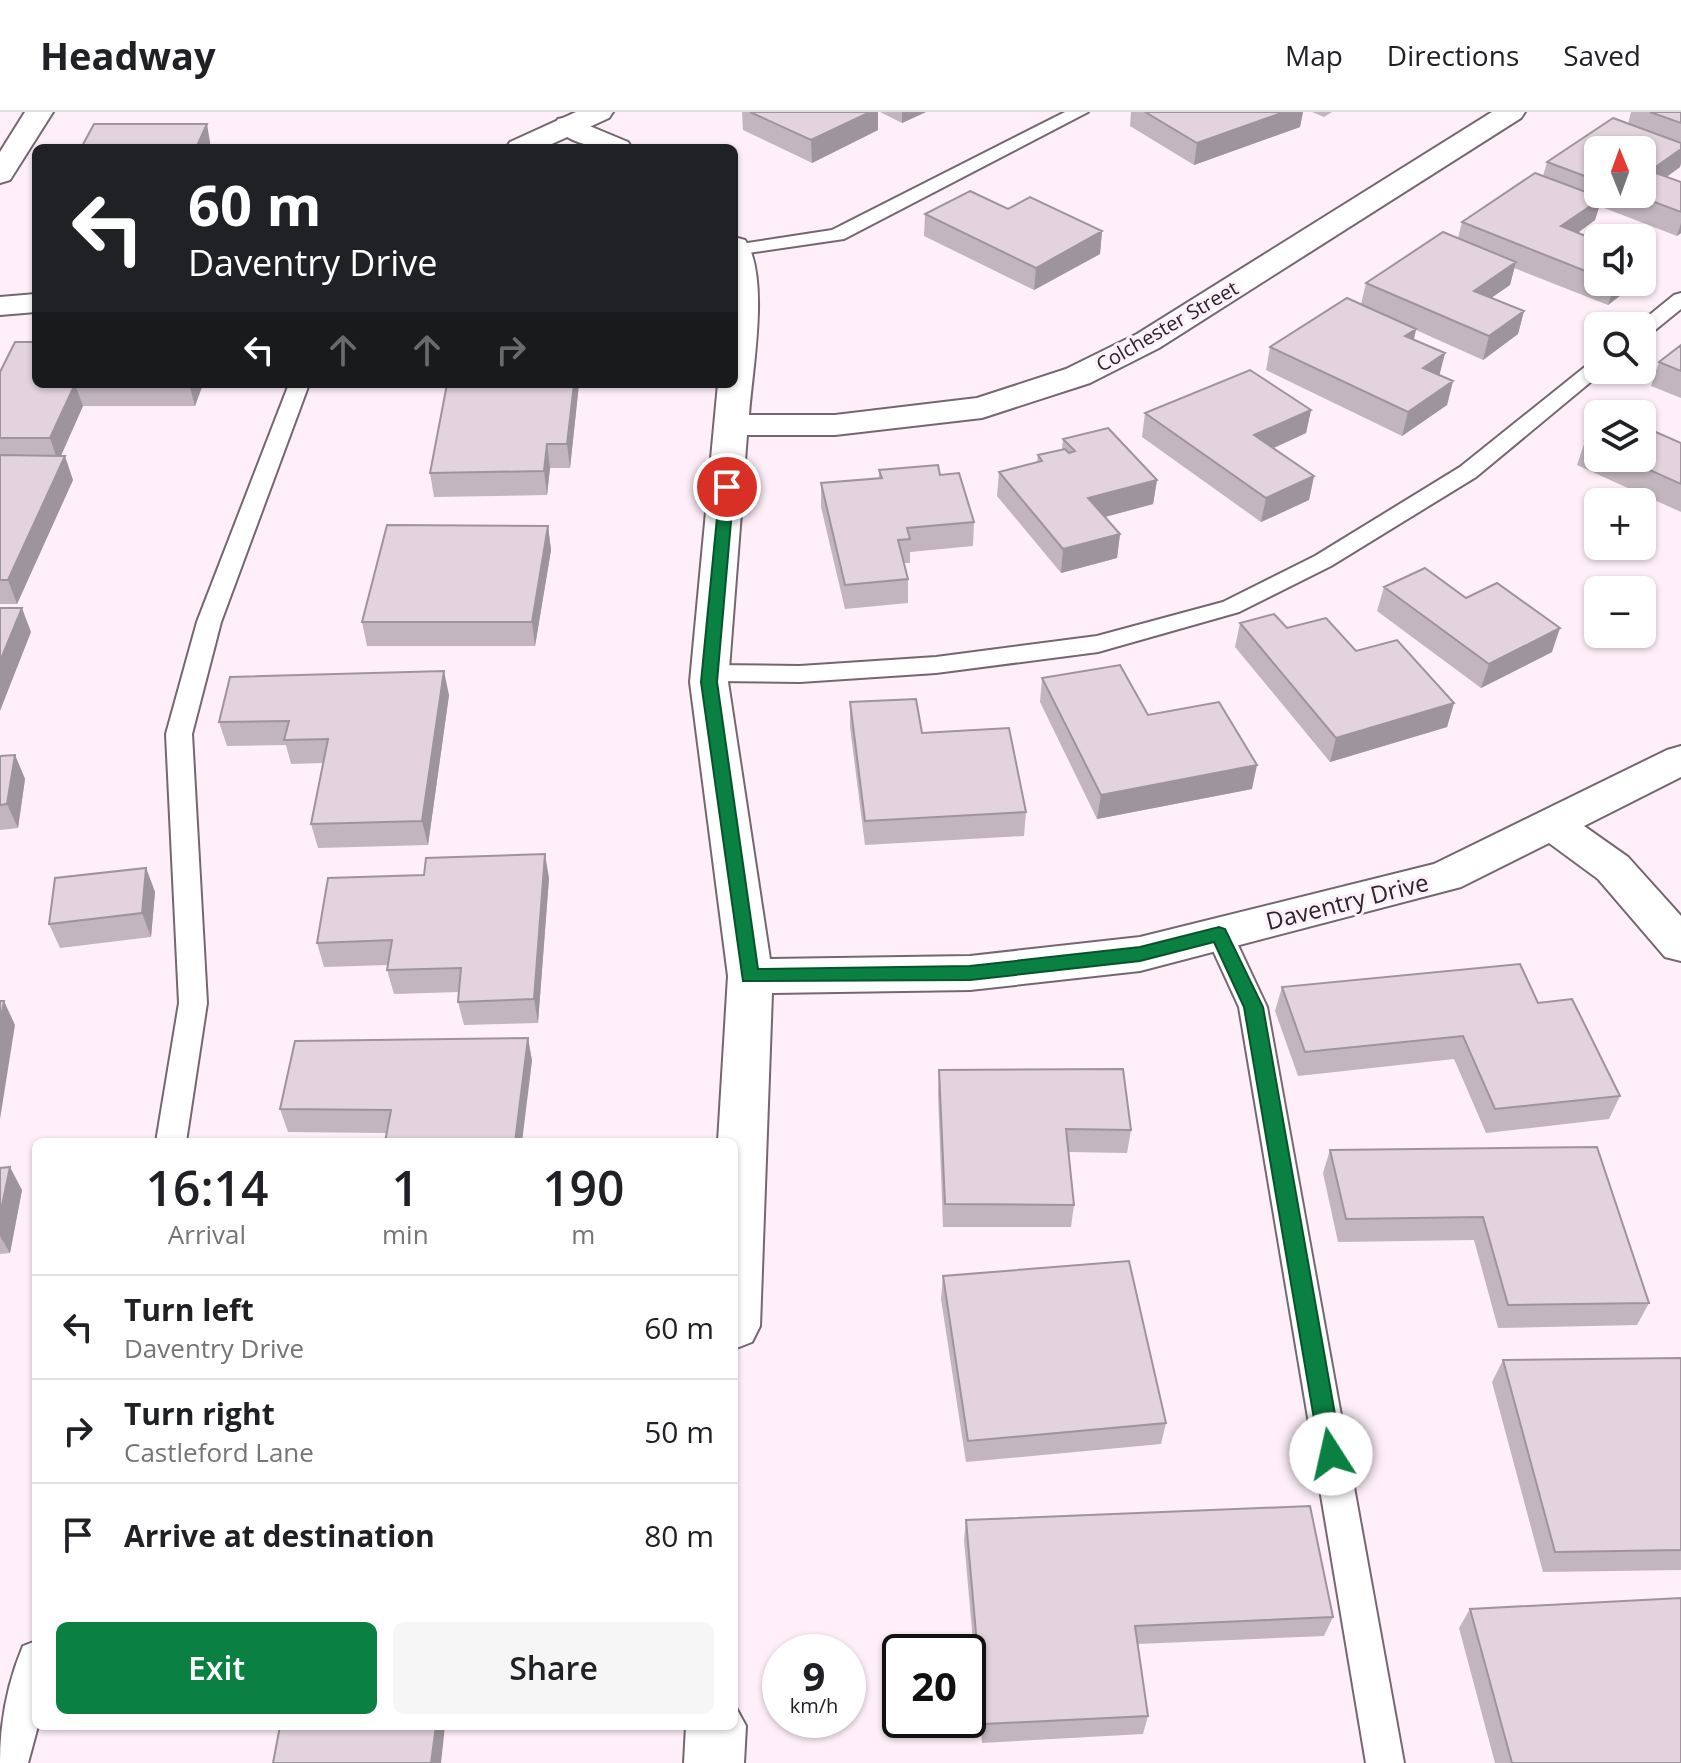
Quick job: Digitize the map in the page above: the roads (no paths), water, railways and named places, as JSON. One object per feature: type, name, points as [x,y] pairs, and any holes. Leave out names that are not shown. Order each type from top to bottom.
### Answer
[{"type":"street","points":[[0,174],[39,112]]},
{"type":"street","points":[[528,144],[599,112]]},
{"type":"street","name":"Colchester Street","points":[[732,425],[835,425],[982,408],[1078,376],[1148,341],[1511,112]]},
{"type":"street","points":[[568,125],[609,144]]},
{"type":"street","points":[[738,271],[741,306],[738,346]]},
{"type":"street","points":[[0,306],[32,303]]},
{"type":"street","points":[[735,388],[710,673],[750,976],[738,1238]]},
{"type":"street","name":"Daventry Drive","points":[[750,976],[970,973],[1140,954],[1446,876],[1681,760]]},
{"type":"street","points":[[1553,825],[1613,868],[1681,945]]},
{"type":"street","points":[[714,1763],[716,1730]]},
{"type":"lane","points":[[738,248],[837,235],[1079,112]]},
{"type":"lane","points":[[1656,320],[1681,299]]},
{"type":"lane","points":[[710,673],[800,674],[950,664],[1098,644],[1231,607],[1323,561],[1468,472],[1584,377]]},
{"type":"lane","points":[[172,1138],[193,1003],[179,734],[209,622],[297,388]]},
{"type":"lane","points":[[1219,933],[1253,1007],[1385,1763]]},
{"type":"lane","points":[[9,1763],[32,1674]]}]
